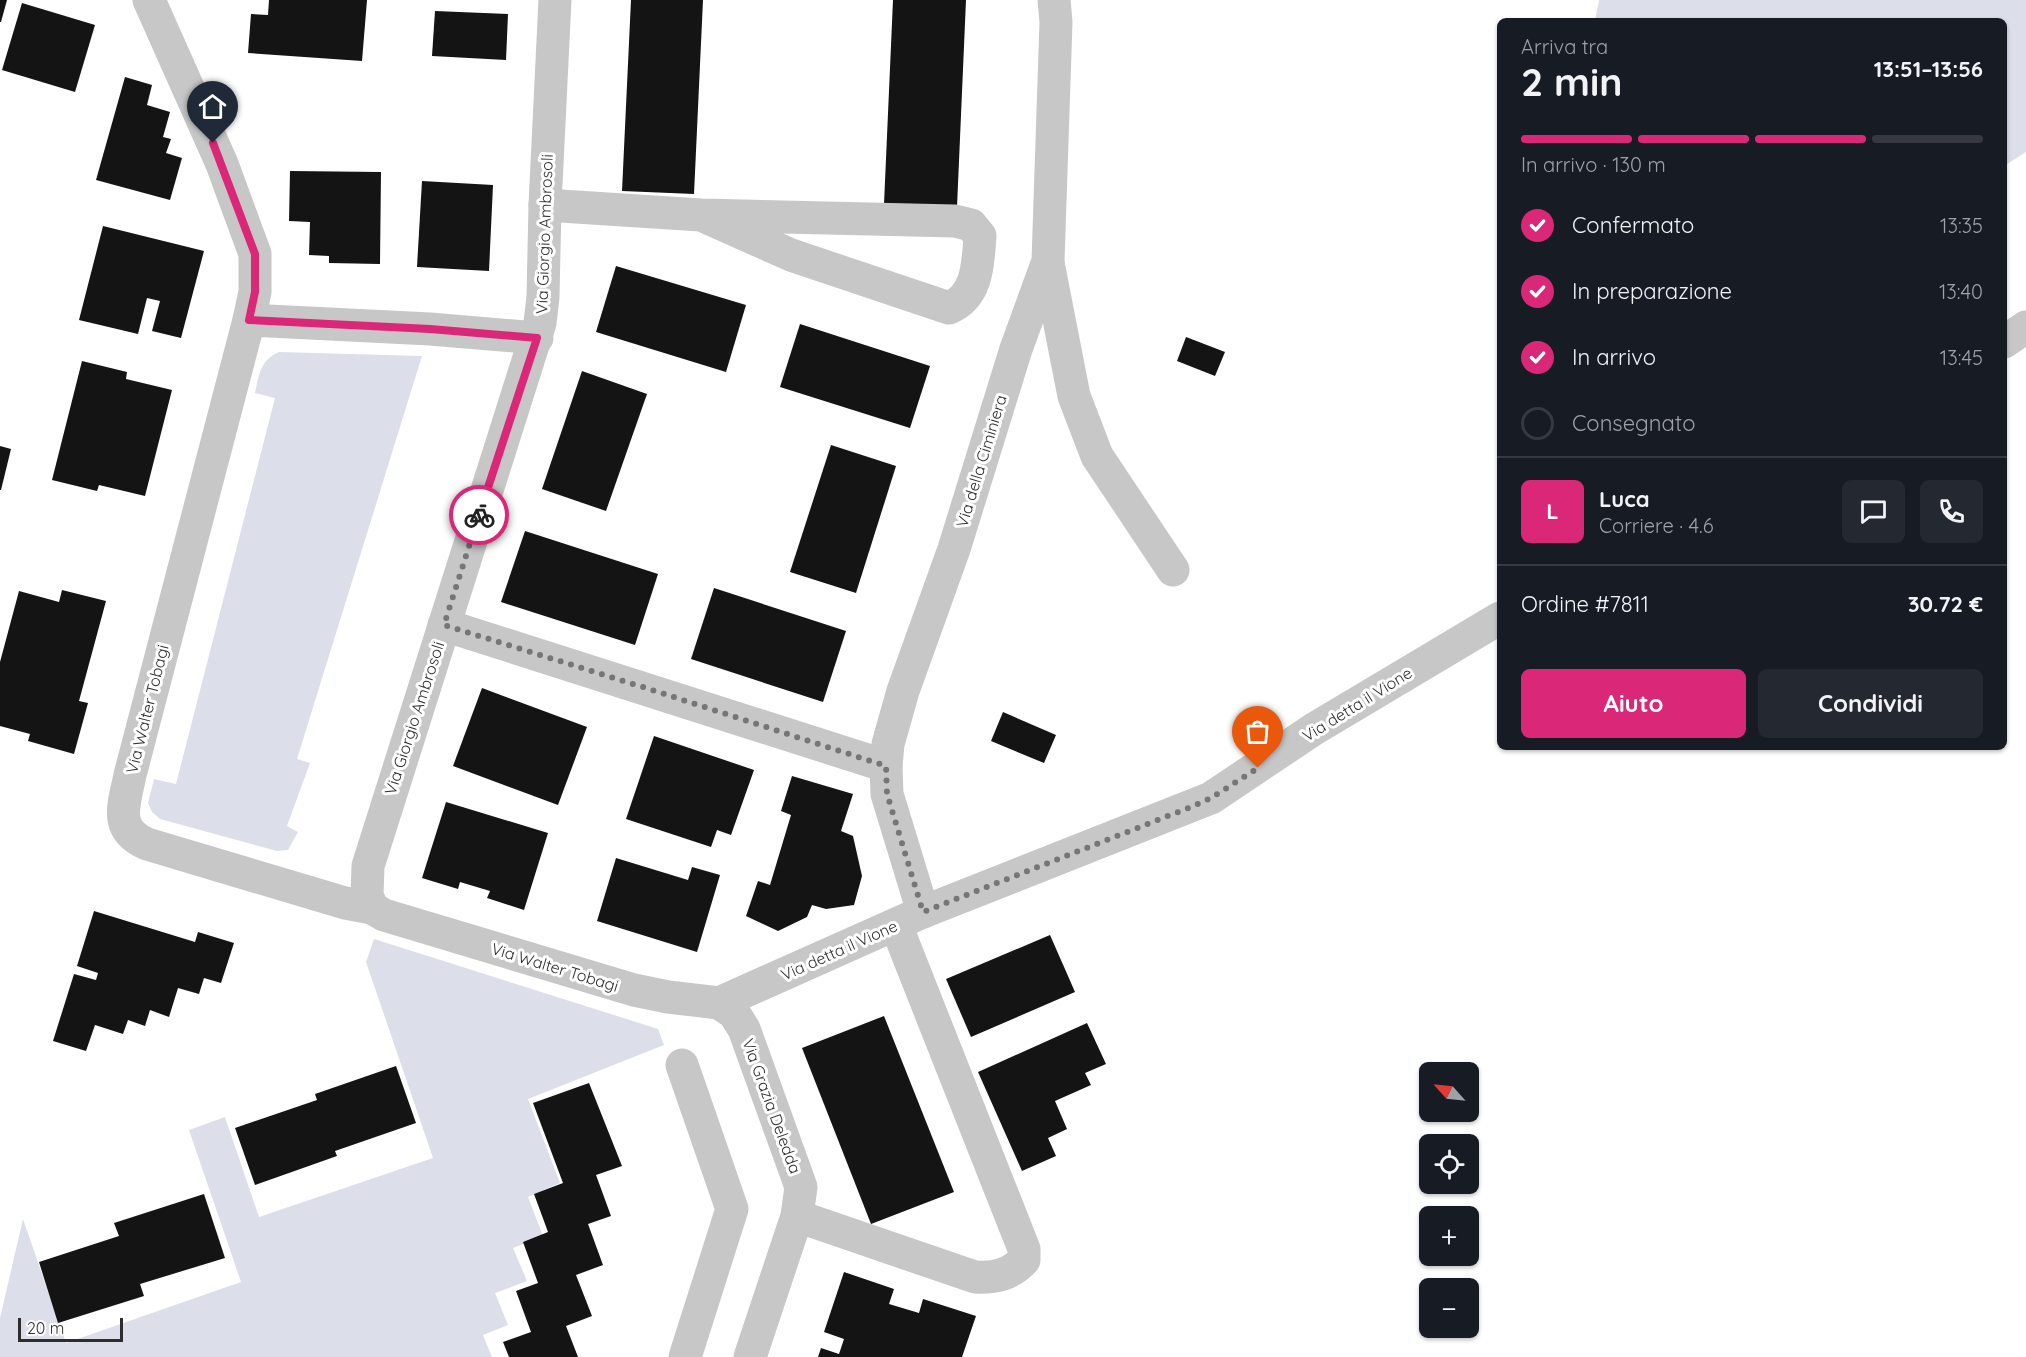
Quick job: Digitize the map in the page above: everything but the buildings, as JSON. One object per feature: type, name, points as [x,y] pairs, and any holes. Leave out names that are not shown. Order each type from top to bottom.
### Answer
[{"type":"street","name":"Via Walter Tobagi","points":[[149,0],[222,164],[255,254],[255,292],[130,775],[123,818],[127,829],[135,839],[147,844],[345,903],[372,908],[384,915],[634,990],[719,1003]]},
{"type":"street","name":"Via Giorgio Ambrosoli","points":[[372,908],[367,895],[368,866],[537,338],[543,297],[555,0]]},
{"type":"street","name":"Via della Ciminiera","points":[[797,1216],[975,1277],[993,1278],[1016,1269],[1024,1260],[1024,1249],[910,919],[887,794],[886,766],[888,744],[903,691],[954,549],[1016,349],[1048,261],[1056,22],[1054,0]]},
{"type":"street","points":[[545,205],[701,214],[955,220],[971,225],[980,236],[977,268],[970,291],[960,304],[950,308],[792,255],[701,214]]},
{"type":"street","points":[[1048,261],[1074,396],[1097,456],[1173,570]]},
{"type":"street","points":[[249,320],[430,329],[537,338]]},
{"type":"street","points":[[2007,340],[2026,327]]},
{"type":"street","name":"Via detta il Vione","points":[[719,1003],[910,919],[1211,798],[1314,729],[1497,620]]},
{"type":"street","points":[[444,625],[886,766]]},
{"type":"street","name":"Via Grazia Deledda","points":[[719,1003],[734,1013],[744,1029],[801,1187],[797,1216],[750,1357]]},
{"type":"street","points":[[682,1065],[732,1209],[684,1357]]},
{"type":"shaded area","points":[[1599,0],[2026,0],[2026,152],[2007,164],[2007,18],[1596,18]]},
{"type":"shaded area","points":[[279,352],[422,356],[297,759],[310,763],[287,826],[298,832],[288,850],[277,851],[160,819],[152,812],[148,803],[154,779],[176,784],[275,398],[255,393],[258,380],[264,364]]},
{"type":"shaded area","points":[[374,939],[658,1029],[664,1045],[528,1099],[560,1183],[528,1197],[543,1236],[513,1248],[527,1281],[495,1293],[508,1325],[483,1335],[492,1357],[0,1357],[0,1318],[23,1219],[66,1343],[241,1282],[189,1130],[225,1117],[259,1217],[433,1158],[366,962]]},
{"type":"way so far","points":[[479,515],[444,625],[886,766],[887,794],[893,818],[923,912],[1191,807],[1211,798],[1258,768]]},
{"type":"route","points":[[213,143],[255,254],[257,274],[249,320],[430,329],[537,338],[479,515]]}]
